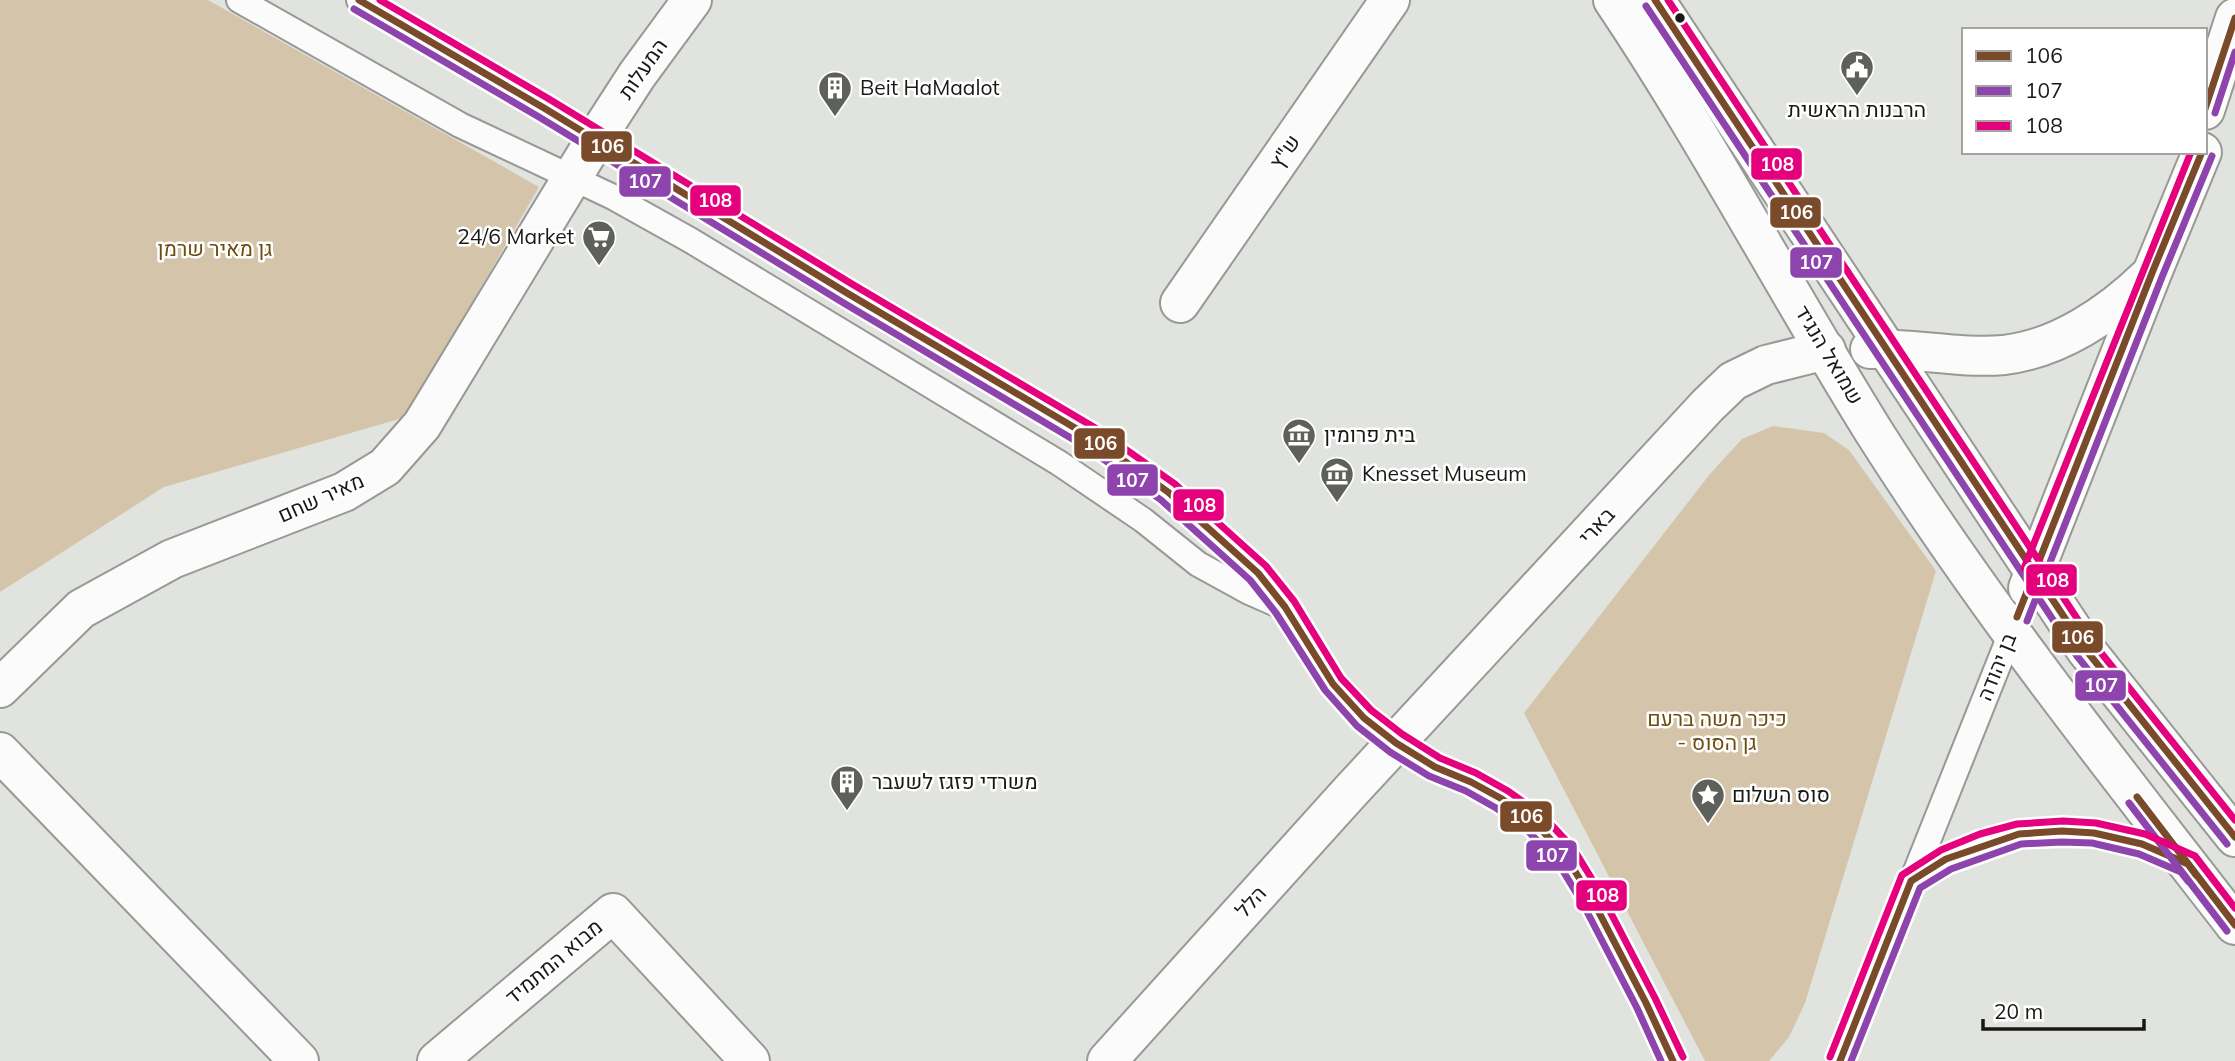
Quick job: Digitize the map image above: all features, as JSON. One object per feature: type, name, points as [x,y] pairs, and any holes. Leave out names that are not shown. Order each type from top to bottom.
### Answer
[{"type":"street","name":"המעלות","points":[[595,140],[637,75],[692,0]]},
{"type":"street","name":"ש\"ץ","points":[[1180,303],[1390,0]]},
{"type":"street","name":"שמואל הנגיד","points":[[1614,0],[1706,146],[1874,431],[1943,536],[2011,633],[2235,925]]},
{"type":"street","points":[[1655,0],[2087,650],[2235,836]]},
{"type":"street","points":[[2207,104],[2235,18]]},
{"type":"street","points":[[2207,140],[2235,73]]},
{"type":"street","name":"מאיר שחם","points":[[0,688],[81,610],[172,559],[344,492],[385,467],[422,425],[595,140]]},
{"type":"street","name":"בן יהודה","points":[[2152,272],[2191,154]]},
{"type":"street","name":"בן יהודה","points":[[2011,633],[2152,272],[2201,154]]},
{"type":"street","name":"בארי","points":[[1396,743],[1708,405],[1734,381],[1766,365],[1826,350],[1887,349],[2002,355],[2024,351],[2045,345],[2093,320],[2113,307],[2152,272]]},
{"type":"street","name":"הלל","points":[[1107,1061],[1396,743]]},
{"type":"street","points":[[0,752],[299,1061]]},
{"type":"street","name":"מבוא המתמיד","points":[[437,1061],[613,912],[750,1061]]},
{"type":"lane","points":[[239,0],[460,125],[519,155],[572,177],[690,240],[1059,463],[1143,520],[1198,564],[1249,592],[1285,607]]},
{"type":"lane","points":[[359,0],[1114,452],[1168,492],[1258,573],[1285,607],[1333,684],[1364,718],[1396,743],[1435,767],[1502,799],[1536,824],[1565,855],[1598,911],[1673,1061]]},
{"type":"lane","name":"בן יהודה","points":[[1840,1061],[2011,633]]},
{"type":"lane","points":[[1911,881],[1946,859],[1984,845],[2019,834],[2062,831],[2118,837],[2142,844],[2188,864]]},
{"type":"green space","name":"גן מאיר שרמן","points":[[0,0],[208,0],[539,187],[406,417],[164,487],[0,592]]},
{"type":"green space","name":"כיכר משה ברעם - גן הסוס","points":[[1773,426],[1824,433],[1849,450],[1936,571],[1805,1003],[1789,1037],[1769,1061],[1705,1061],[1524,713],[1710,474],[1742,439]]},
{"type":"transit line","name":"106","points":[[359,0],[544,108],[847,293],[1092,438],[1168,492],[1258,573],[1285,607],[1333,684],[1364,718],[1396,743],[1435,767],[1502,799],[1536,824],[1565,855],[1592,899],[1673,1061]]},
{"type":"transit line","name":"108","points":[[380,0],[1097,429],[1175,484],[1266,566],[1294,601],[1341,678],[1371,710],[1440,758],[1476,773],[1508,791],[1543,816],[1573,848],[1601,894],[1683,1057]]},
{"type":"transit line","name":"106","points":[[1655,0],[2086,650],[2235,837]]},
{"type":"transit line","name":"108","points":[[1668,0],[2094,644],[2235,820]]},
{"type":"transit line","name":"107","points":[[1646,6],[2077,656],[2227,844]]},
{"type":"transit line","name":"107","points":[[354,9],[539,117],[1086,447],[1161,500],[1250,580],[1276,613],[1325,690],[1357,726],[1390,752],[1429,776],[1466,791],[1496,808],[1529,832],[1557,861],[1583,904],[1661,1061]]},
{"type":"transit line","name":"106","points":[[2207,103],[2235,18]]},
{"type":"transit line","name":"107","points":[[2215,113],[2235,52]]},
{"type":"transit line","name":"108","points":[[2024,568],[2190,154]]},
{"type":"transit line","name":"106","points":[[2017,617],[2201,154]]},
{"type":"transit line","name":"107","points":[[2027,621],[2212,156]]},
{"type":"transit line","name":"106","points":[[2137,797],[2235,925]]},
{"type":"transit line","name":"107","points":[[2129,803],[2227,931]]},
{"type":"transit line","name":"108","points":[[1830,1057],[1902,875],[1941,850],[1980,834],[2017,824],[2063,821],[2096,823],[2145,834],[2195,856],[2235,908]]},
{"type":"transit line","name":"106","points":[[1840,1061],[1911,881],[1946,859],[2019,834],[2062,831],[2094,833],[2142,844],[2188,864],[2196,875]]},
{"type":"transit line","name":"107","points":[[1851,1061],[1920,888],[1951,869],[2021,844],[2092,843],[2139,854],[2181,872],[2188,881]]},
{"type":"place","name":"הרבנות הראשית","points":[[1857,97]]},
{"type":"place","name":"Beit HaMaalot","points":[[835,118]]},
{"type":"place","name":"24/6 Market","points":[[599,267]]},
{"type":"place","name":"בית פרומין","points":[[1299,465]]},
{"type":"place","name":"Knesset Museum","points":[[1337,504]]},
{"type":"place","name":"משרדי פזגז לשעבר","points":[[847,812]]},
{"type":"place","name":"סוס השלום","points":[[1708,825]]}]
